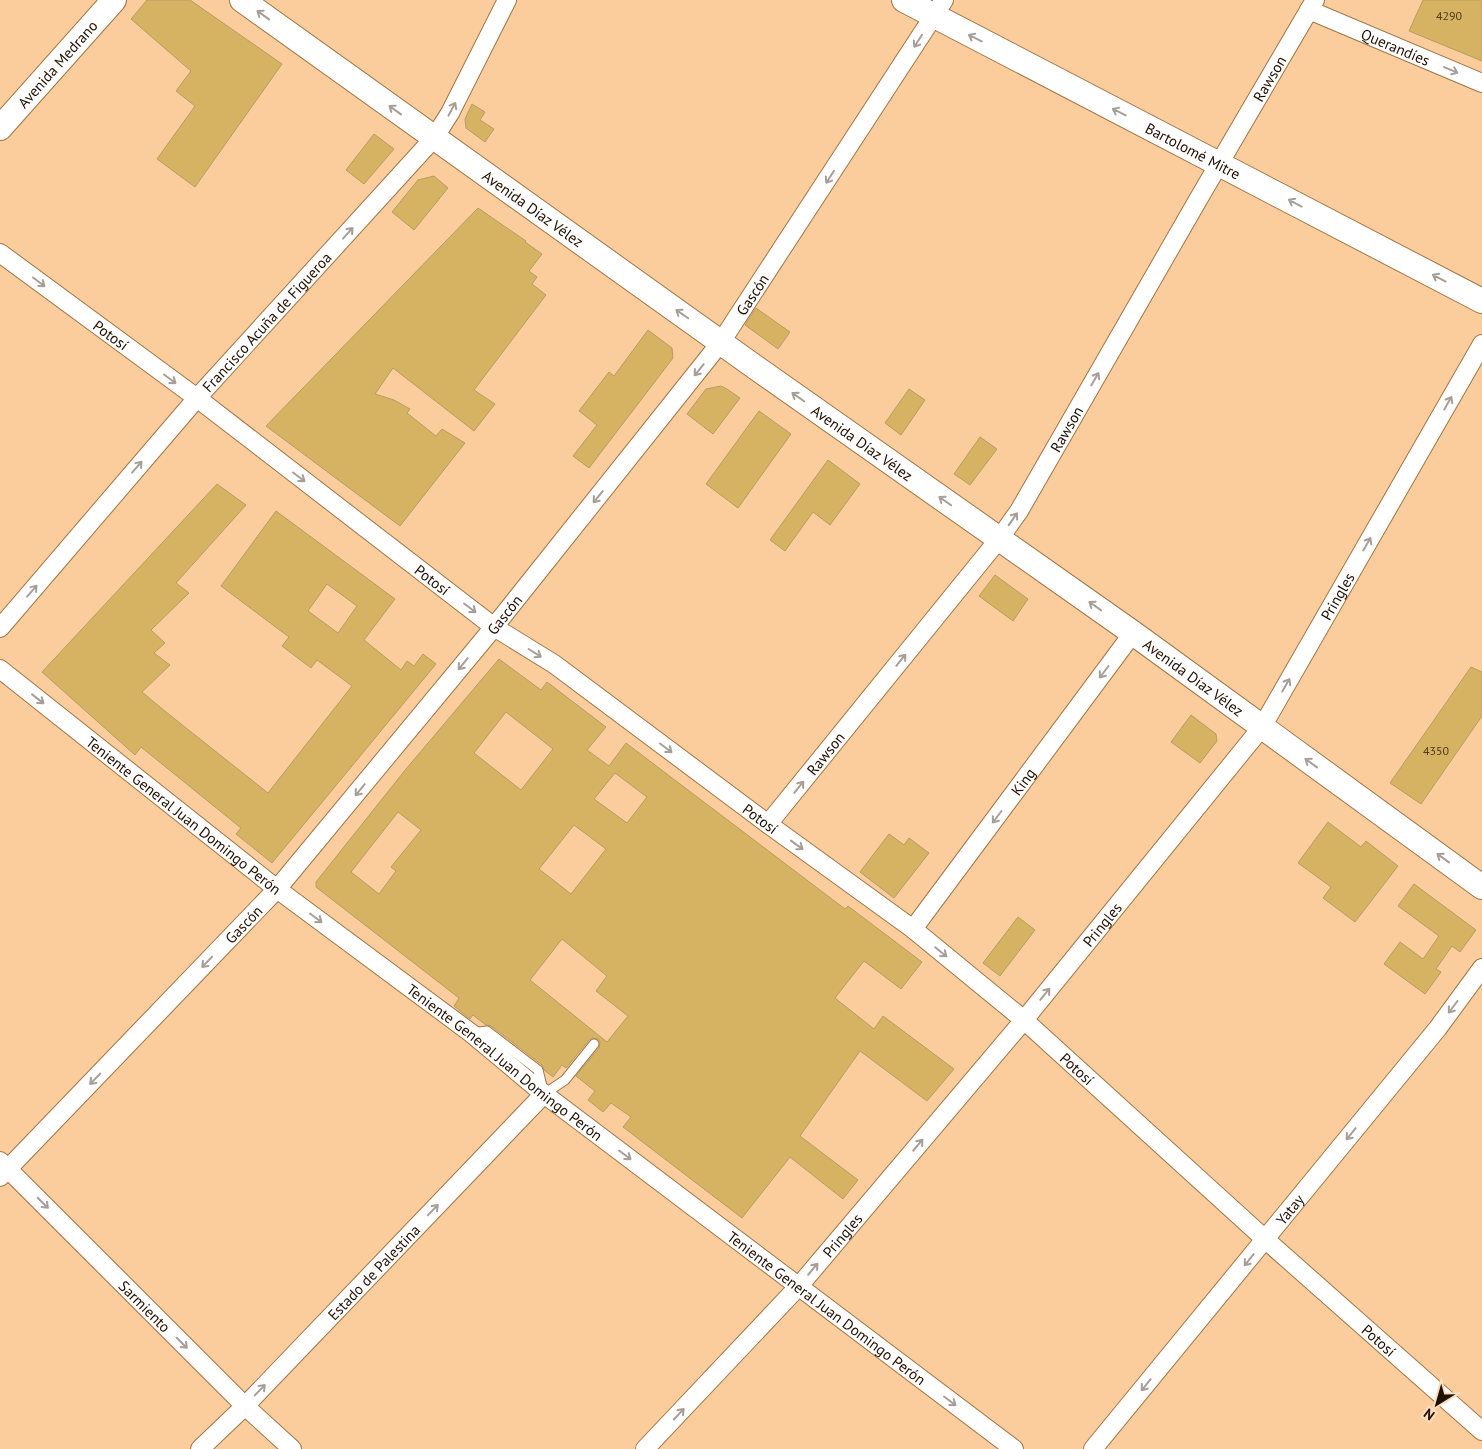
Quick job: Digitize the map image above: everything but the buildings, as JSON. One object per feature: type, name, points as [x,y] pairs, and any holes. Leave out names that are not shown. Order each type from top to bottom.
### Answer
[{"type":"main road","name":"Avenida Medrano","points":[[0,128],[114,0]]},
{"type":"main road","name":"Avenida Díaz Vélez","points":[[242,0],[999,540],[1133,633],[1482,887]]},
{"type":"main road","name":"Bartolomé Mitre","points":[[904,0],[939,8],[1219,164],[1482,301]]},
{"type":"street","name":"Francisco Acuña de Figueroa","points":[[0,628],[197,398],[434,138],[450,113],[507,0]]},
{"type":"street","name":"Querandíes","points":[[1312,5],[1482,83]]},
{"type":"street","name":"Rawson","points":[[768,824],[999,540],[1019,511],[1312,5]]},
{"type":"street","name":"Gascón","points":[[3,1169],[278,889],[494,626],[722,342],[939,8]]},
{"type":"street","name":"Potosí","points":[[0,253],[197,398],[494,626],[554,664],[768,824],[913,929],[1024,1020],[1266,1240],[1482,1431]]},
{"type":"street","name":"Pringles","points":[[647,1448],[799,1286],[1024,1020],[1262,727],[1482,344]]},
{"type":"street","name":"King","points":[[913,929],[1133,633]]},
{"type":"street","name":"Teniente General Juan Domingo Perón","points":[[0,669],[278,889],[471,1033],[544,1094],[1014,1449]]},
{"type":"street","name":"Yatay","points":[[1093,1449],[1438,1028],[1482,968]]},
{"type":"street","name":"Estado de Palestina","points":[[200,1449],[245,1406],[544,1094]]},
{"type":"street","name":"Sarmiento","points":[[3,1169],[245,1406],[292,1449]]},
{"type":"lane","points":[[544,1094],[566,1080],[594,1044]]}]
